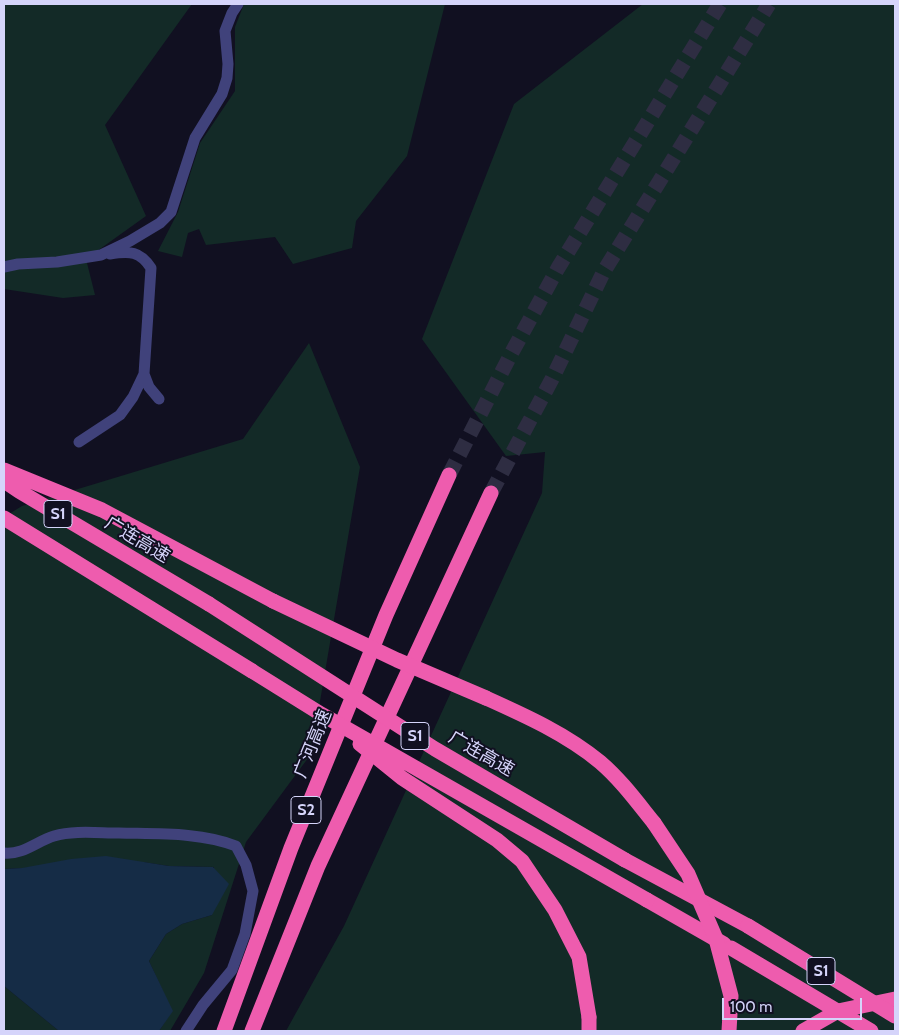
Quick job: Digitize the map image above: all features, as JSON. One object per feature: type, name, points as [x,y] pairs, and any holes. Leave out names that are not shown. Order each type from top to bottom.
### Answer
[{"type":"highway","points":[[4,470],[102,510],[274,601],[396,660],[526,716],[568,740],[601,763],[626,788],[654,823],[688,874],[716,939],[731,996],[729,1031]]},
{"type":"highway","name":"广河高速","points":[[224,1031],[291,848],[396,593],[449,475]]},
{"type":"highway","name":"广连高速","points":[[4,481],[209,604],[435,749],[625,860],[748,926],[895,1016]]},
{"type":"highway","name":"S2","points":[[252,1031],[318,866],[491,493]]},
{"type":"highway","name":"S1","points":[[4,518],[321,714],[731,948],[871,1031]]},
{"type":"highway","points":[[321,714],[402,778],[498,840],[522,862],[555,910],[580,957],[589,1024]]},
{"type":"highway","points":[[803,1031],[838,1010],[895,999]]},
{"type":"street","points":[[101,255],[130,241],[160,223],[171,212],[195,138],[222,94],[227,78],[228,64],[225,31],[232,13],[238,4]]},
{"type":"street","points":[[4,267],[18,264],[57,262],[122,252],[136,254],[144,258],[151,268],[144,374],[133,397],[120,415],[79,442]]},
{"type":"street","points":[[144,374],[149,388],[159,399]]},
{"type":"street","points":[[4,853],[25,849],[54,836],[82,832],[175,835],[225,842],[236,846],[246,865],[253,890],[245,934],[232,970],[203,1005],[186,1031]]},
{"type":"green space","points":[[4,4],[192,4],[105,125],[146,216],[86,259],[95,295],[63,298],[4,289]]},
{"type":"green space","points":[[244,4],[445,4],[407,156],[356,221],[352,248],[293,264],[275,237],[206,245],[199,229],[188,233],[182,257],[158,251],[178,212],[200,143],[235,91],[235,27]]},
{"type":"green space","points":[[643,4],[895,4],[895,1031],[286,1031],[344,926],[542,493],[545,452],[506,456],[422,339],[514,104]]},
{"type":"green space","points":[[309,343],[360,467],[311,754],[246,842],[204,973],[170,1031],[159,1031],[172,1011],[149,961],[166,934],[182,924],[212,915],[214,867],[169,866],[143,862],[4,869],[4,517],[22,506],[243,439]]},
{"type":"green space","points":[[4,986],[59,1031],[4,1031]]},
{"type":"water","points":[[106,856],[169,866],[213,867],[229,884],[212,915],[182,924],[166,934],[149,961],[173,1011],[159,1031],[59,1031],[4,986],[4,869]]},
{"type":"tunnel","points":[[449,475],[511,354],[558,268],[720,4]]},
{"type":"tunnel","points":[[491,493],[552,379],[604,271],[769,4]]}]
